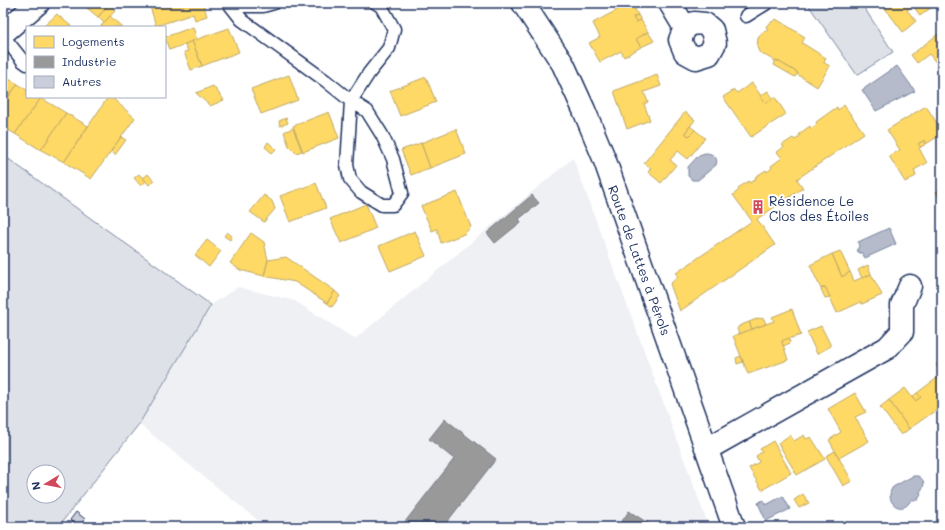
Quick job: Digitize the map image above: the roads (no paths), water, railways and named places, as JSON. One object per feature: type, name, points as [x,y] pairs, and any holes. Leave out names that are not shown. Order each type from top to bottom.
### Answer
[{"type":"street","name":"Route de Lattes à Pérols","points":[[523,3],[563,64],[604,158],[734,527]]},
{"type":"street","points":[[670,3],[685,28]]},
{"type":"street","points":[[3,35],[32,5]]},
{"type":"street","points":[[707,449],[887,348],[902,332],[902,305],[910,286]]},
{"type":"lane","points":[[230,4],[263,6],[274,3]]},
{"type":"lane","points":[[230,4],[242,20],[326,81],[351,101],[367,112],[382,135],[393,159],[402,193],[393,206],[382,205],[361,192],[350,179],[347,165],[351,101],[369,73],[388,48],[394,29],[381,6],[376,3]]},
{"type":"lane","points":[[746,16],[767,3]]},
{"type":"lane","points":[[3,35],[26,63]]},
{"type":"water","points":[[897,66],[915,91],[876,111],[862,90]]},
{"type":"water","points":[[705,153],[716,158],[716,165],[698,180],[692,180],[688,176],[688,167],[699,155]]},
{"type":"water","points":[[889,228],[896,244],[865,258],[862,253],[857,251],[859,246],[858,242]]},
{"type":"water","points":[[913,476],[918,476],[924,483],[920,492],[921,494],[918,500],[912,499],[907,505],[898,507],[890,499],[891,491],[893,487]]},
{"type":"water","points":[[783,496],[790,509],[766,521],[758,503],[763,500],[766,505]]},
{"type":"place","name":"Résidence Le Clos des Étoiles","points":[[758,207]]}]
